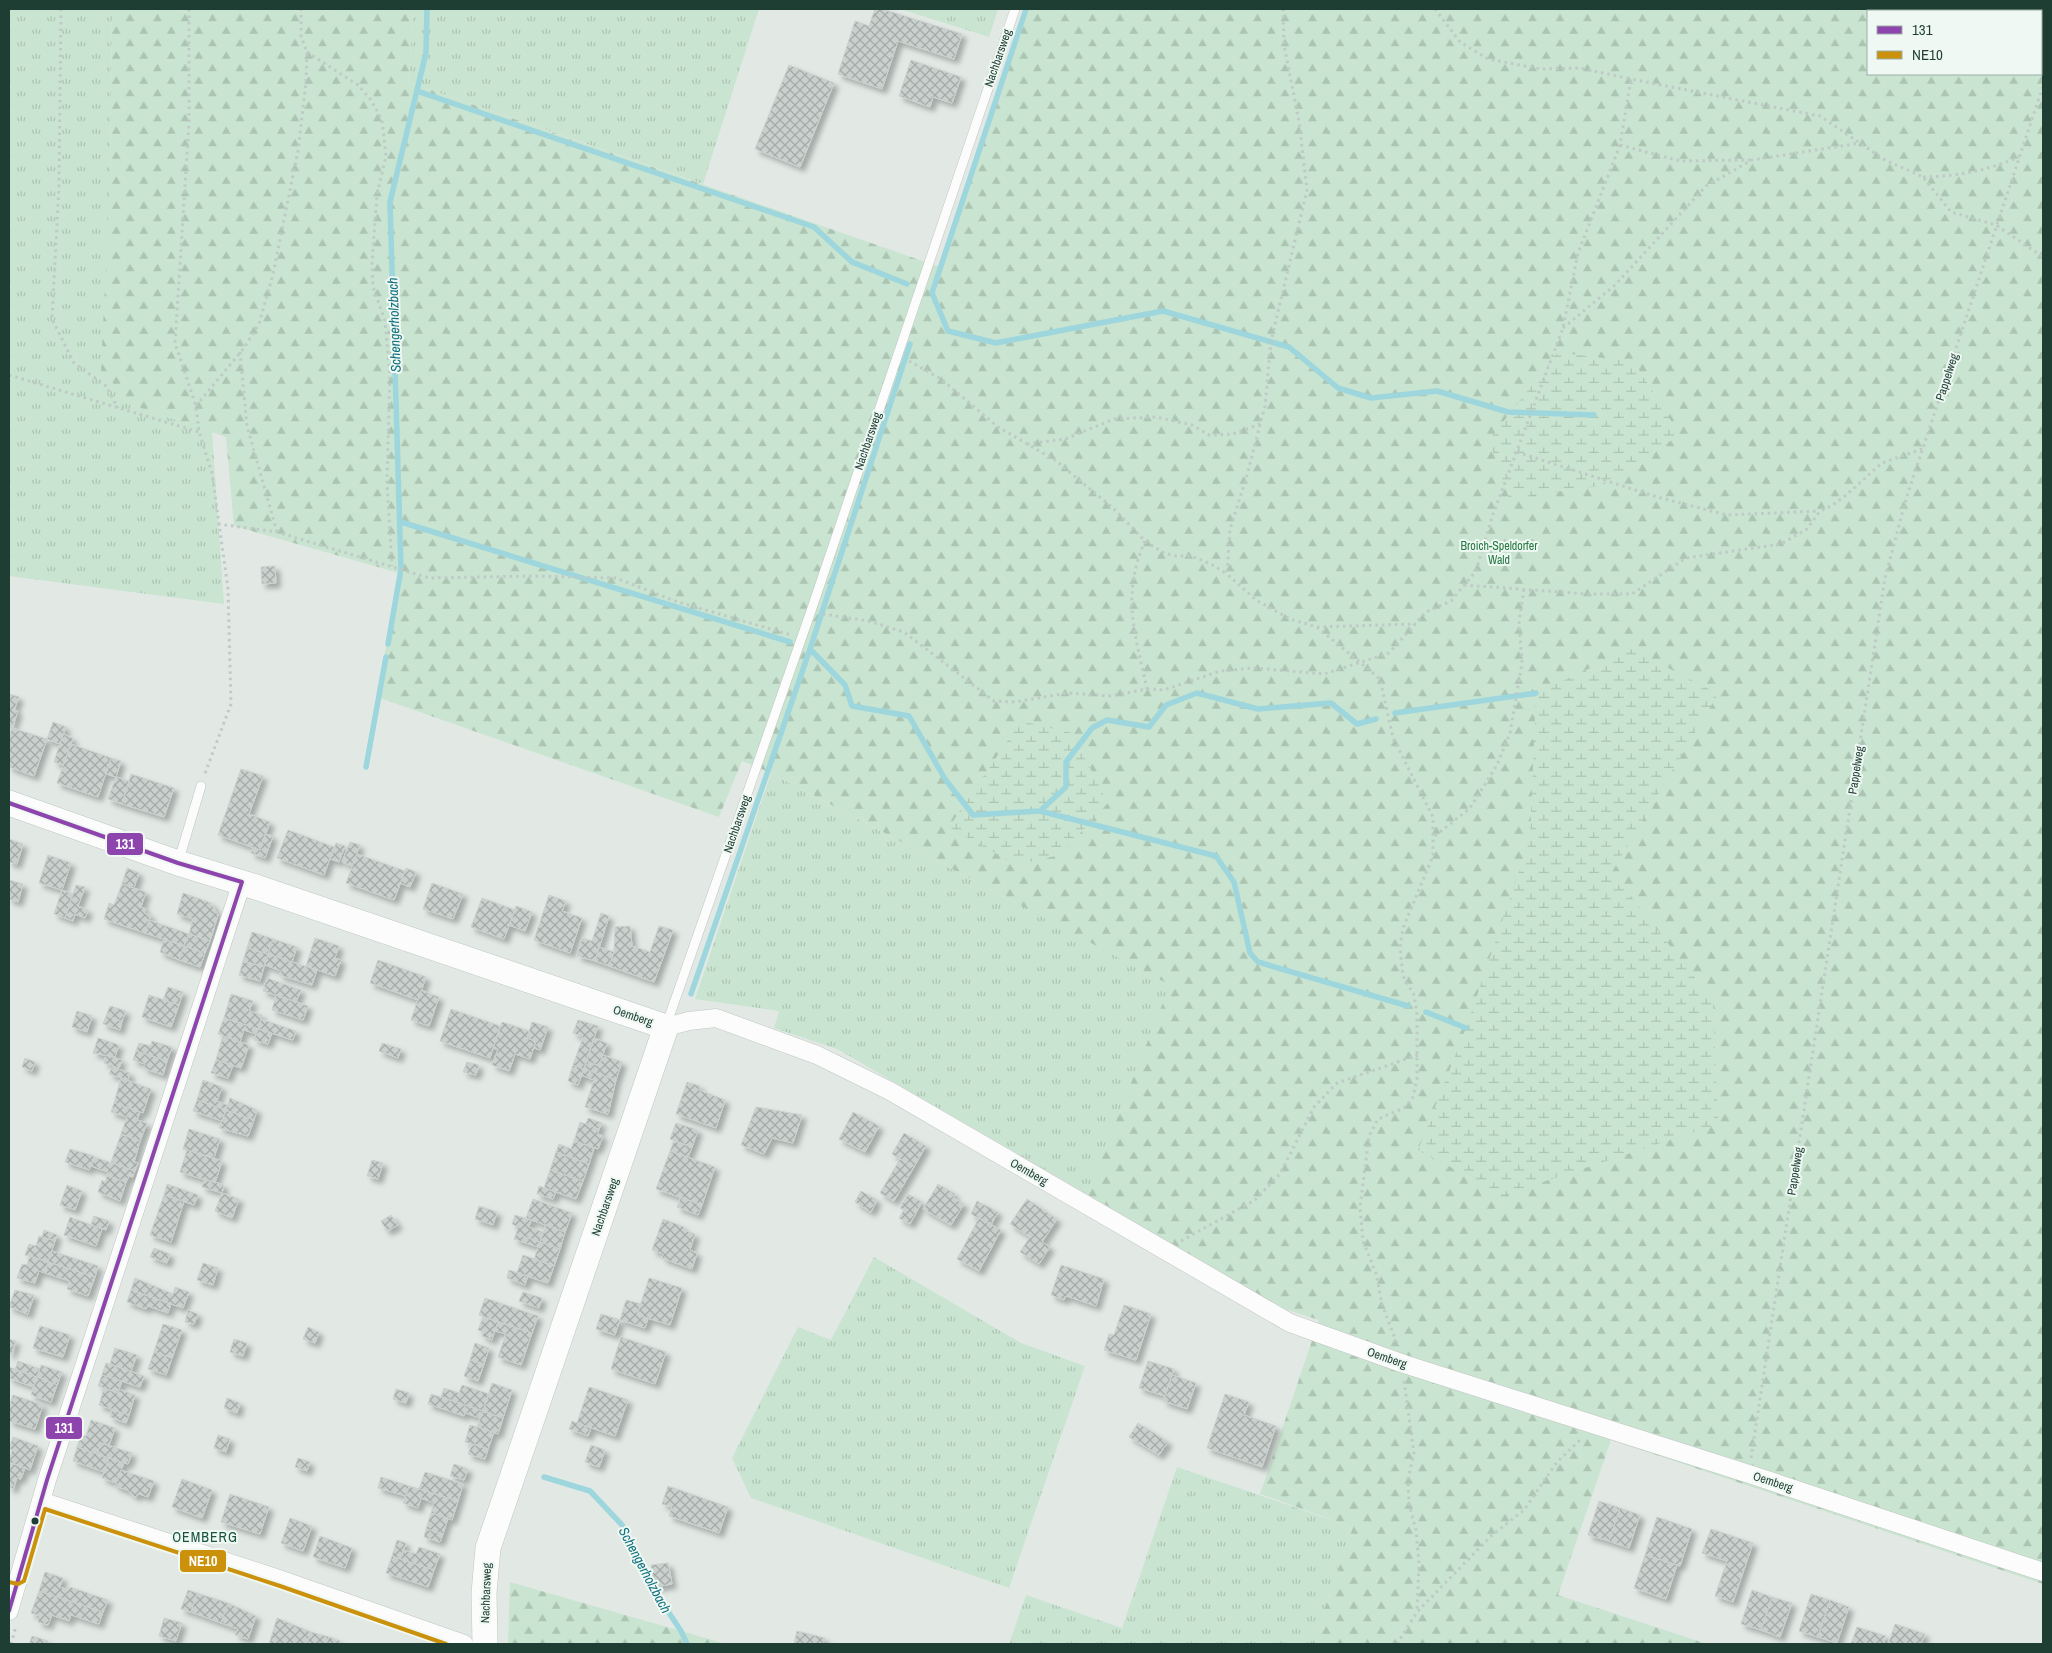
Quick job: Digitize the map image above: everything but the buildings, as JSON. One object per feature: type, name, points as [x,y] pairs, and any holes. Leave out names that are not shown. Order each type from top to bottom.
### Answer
[{"type":"street","name":"Oemberg","points":[[9,802],[178,863],[242,882],[666,1027],[688,1020],[716,1018],[818,1055],[898,1096],[1290,1323],[1404,1364],[1749,1474],[2043,1572]]},
{"type":"street","points":[[9,1611],[13,1576],[41,1501],[242,882]]},
{"type":"street","name":"Nachbarsweg","points":[[485,1644],[484,1593],[488,1548],[666,1027]]},
{"type":"street","points":[[41,1501],[282,1580],[464,1644]]},
{"type":"lane","name":"Nachbarsweg","points":[[666,1027],[802,638],[1015,9]]},
{"type":"lane","points":[[178,863],[200,786]]},
{"type":"path","points":[[61,9],[59,186],[52,320],[74,363],[106,386],[118,408]]},
{"type":"path","points":[[189,9],[190,123],[175,343],[196,406],[199,432],[212,473],[228,589],[231,704],[200,786]]},
{"type":"path","points":[[196,406],[240,352],[259,324],[273,274],[298,150],[306,82],[307,52],[302,36],[301,9]]},
{"type":"path","points":[[1227,574],[1230,529],[1265,406],[1270,342],[1307,190],[1299,121],[1284,45],[1283,9]]},
{"type":"path","points":[[1435,9],[1460,42],[1488,59],[1540,69],[1580,68],[1820,116],[1885,160],[1923,177],[1960,176],[1989,169],[2019,157]]},
{"type":"path","points":[[307,52],[358,85],[371,100],[382,120],[386,156],[377,195],[372,263],[373,287],[385,321],[390,375],[387,483],[392,566]]},
{"type":"path","points":[[812,608],[821,614],[868,621],[904,632],[994,701],[1015,702],[1068,693],[1111,696],[1146,689],[1164,690],[1220,671],[1254,668],[1324,674],[1389,653],[1426,612],[1451,601],[1476,571],[1492,517],[1563,328],[1578,253],[1620,146],[1631,79]]},
{"type":"path","name":"Pappelweg","points":[[1749,1474],[1885,578],[1906,499],[1925,448],[1996,225],[2043,86]]},
{"type":"path","points":[[1620,146],[1680,162],[1752,160],[1861,143]]},
{"type":"path","points":[[1563,328],[1615,285],[1706,186],[1752,160]]},
{"type":"path","points":[[1923,177],[1951,212],[1996,225],[2043,258]]},
{"type":"path","points":[[240,352],[247,426],[277,532]]},
{"type":"path","points":[[898,354],[941,379],[998,427],[1055,460],[1113,508],[1145,541],[1164,553],[1176,556],[1191,556],[1211,564],[1227,574],[1256,600],[1290,619],[1317,627],[1416,624]]},
{"type":"path","points":[[9,375],[199,432]]},
{"type":"path","points":[[1027,444],[1065,439],[1114,419],[1156,417],[1192,425],[1210,435],[1233,434],[1260,423]]},
{"type":"path","points":[[1517,452],[1657,496],[1727,514],[1820,510],[1833,505],[1845,496],[1882,463],[1925,448]]},
{"type":"path","points":[[1464,585],[1588,594],[1632,594],[1686,558],[1781,544],[1807,529],[1820,510]]},
{"type":"path","points":[[218,524],[277,532],[429,578],[531,576],[616,578],[675,601],[802,638]]},
{"type":"path","points":[[1145,541],[1132,577],[1131,611],[1146,689]]},
{"type":"path","points":[[1434,836],[1470,808],[1497,765],[1510,733],[1522,663],[1519,622],[1524,590]]},
{"type":"path","points":[[1317,627],[1380,679],[1393,738],[1433,817],[1433,856],[1403,928],[1400,947],[1402,976],[1414,995],[1417,1014],[1418,1056],[1413,1097],[1406,1107],[1378,1119],[1369,1136],[1360,1207],[1362,1241],[1376,1273],[1382,1304],[1404,1364],[1404,1386],[1414,1453],[1408,1479],[1409,1504],[1416,1530],[1420,1563],[1417,1612]]},
{"type":"path","points":[[1162,1250],[1256,1200],[1280,1174],[1314,1106],[1337,1083],[1418,1056]]},
{"type":"path","points":[[1397,1644],[1417,1612],[1491,1536],[1524,1510],[1558,1462],[1595,1426]]},
{"type":"green space","points":[[9,9],[112,9],[110,180],[132,405],[212,432],[224,604],[9,576]]},
{"type":"green space","name":"Broich-Speldorfer Wald","points":[[112,9],[291,9],[317,18],[332,9],[414,9],[408,82],[940,267],[1026,9],[2043,9],[2043,1584],[1611,1440],[1558,1595],[1707,1644],[1312,1644],[1353,1527],[1260,1494],[1319,1320],[1282,1308],[1087,1194],[1170,985],[771,773],[742,761],[719,817],[377,697],[399,573],[234,526],[226,437],[132,405],[101,370],[110,180]]},
{"type":"green space","points":[[291,9],[332,9],[317,18]]},
{"type":"green space","points":[[414,9],[759,9],[703,184],[408,82]]},
{"type":"green space","points":[[900,9],[998,9],[989,37]]},
{"type":"green space","points":[[1558,352],[1634,362],[1680,435],[1599,486],[1509,498],[1489,440]]},
{"type":"green space","points":[[1632,649],[1718,694],[1612,872],[1713,1001],[1718,1124],[1504,1195],[1418,1150],[1466,1028],[1530,839],[1536,693]]},
{"type":"green space","points":[[1021,721],[1072,733],[1108,803],[1060,855],[1016,865],[949,827]]},
{"type":"green space","points":[[771,773],[1171,985],[1087,1194],[837,1049],[774,1028],[779,1011],[695,999]]},
{"type":"green space","points":[[874,1257],[1021,1343],[1085,1366],[1009,1588],[751,1498],[732,1458],[798,1327],[831,1340]]},
{"type":"green space","points":[[1177,1467],[1353,1527],[1312,1644],[1009,1644],[1026,1595],[1122,1628]]},
{"type":"green space","points":[[510,1582],[726,1644],[508,1644]]},
{"type":"waterway","name":"Schengerholzbach","points":[[388,644],[401,569],[390,202],[426,53],[427,9]]},
{"type":"waterway","points":[[1026,9],[932,293],[948,331],[996,343],[1163,311],[1289,347],[1338,388],[1371,398],[1437,391],[1508,412],[1594,415]]},
{"type":"waterway","points":[[417,91],[814,227],[852,262],[907,284]]},
{"type":"waterway","points":[[691,994],[810,649],[910,344]]},
{"type":"waterway","points":[[401,522],[790,642]]},
{"type":"waterway","points":[[810,649],[845,685],[852,706],[909,716],[945,779],[973,815],[1040,811],[1216,856],[1234,882],[1250,953],[1258,962],[1408,1006]]},
{"type":"waterway","name":"Schengerholzbach","points":[[366,767],[386,657]]},
{"type":"waterway","points":[[1040,811],[1066,787],[1066,762],[1092,728],[1107,720],[1149,727],[1166,705],[1197,693],[1258,709],[1331,703],[1357,724],[1376,719]]},
{"type":"waterway","points":[[1395,713],[1536,693]]},
{"type":"waterway","points":[[1426,1012],[1466,1028]]},
{"type":"waterway","name":"Schengerholzbach","points":[[544,1477],[590,1491],[622,1525],[646,1578],[681,1631],[687,1644]]},
{"type":"transit line","name":"131","points":[[9,803],[178,863],[242,882]]},
{"type":"transit line","name":"131","points":[[9,1611],[47,1480],[242,882]]},
{"type":"transit line","name":"NE10","points":[[9,1582],[18,1584],[24,1581],[45,1509],[280,1586],[446,1644]]},
{"type":"district","name":"OEMBERG","points":[[205,1537]]}]
